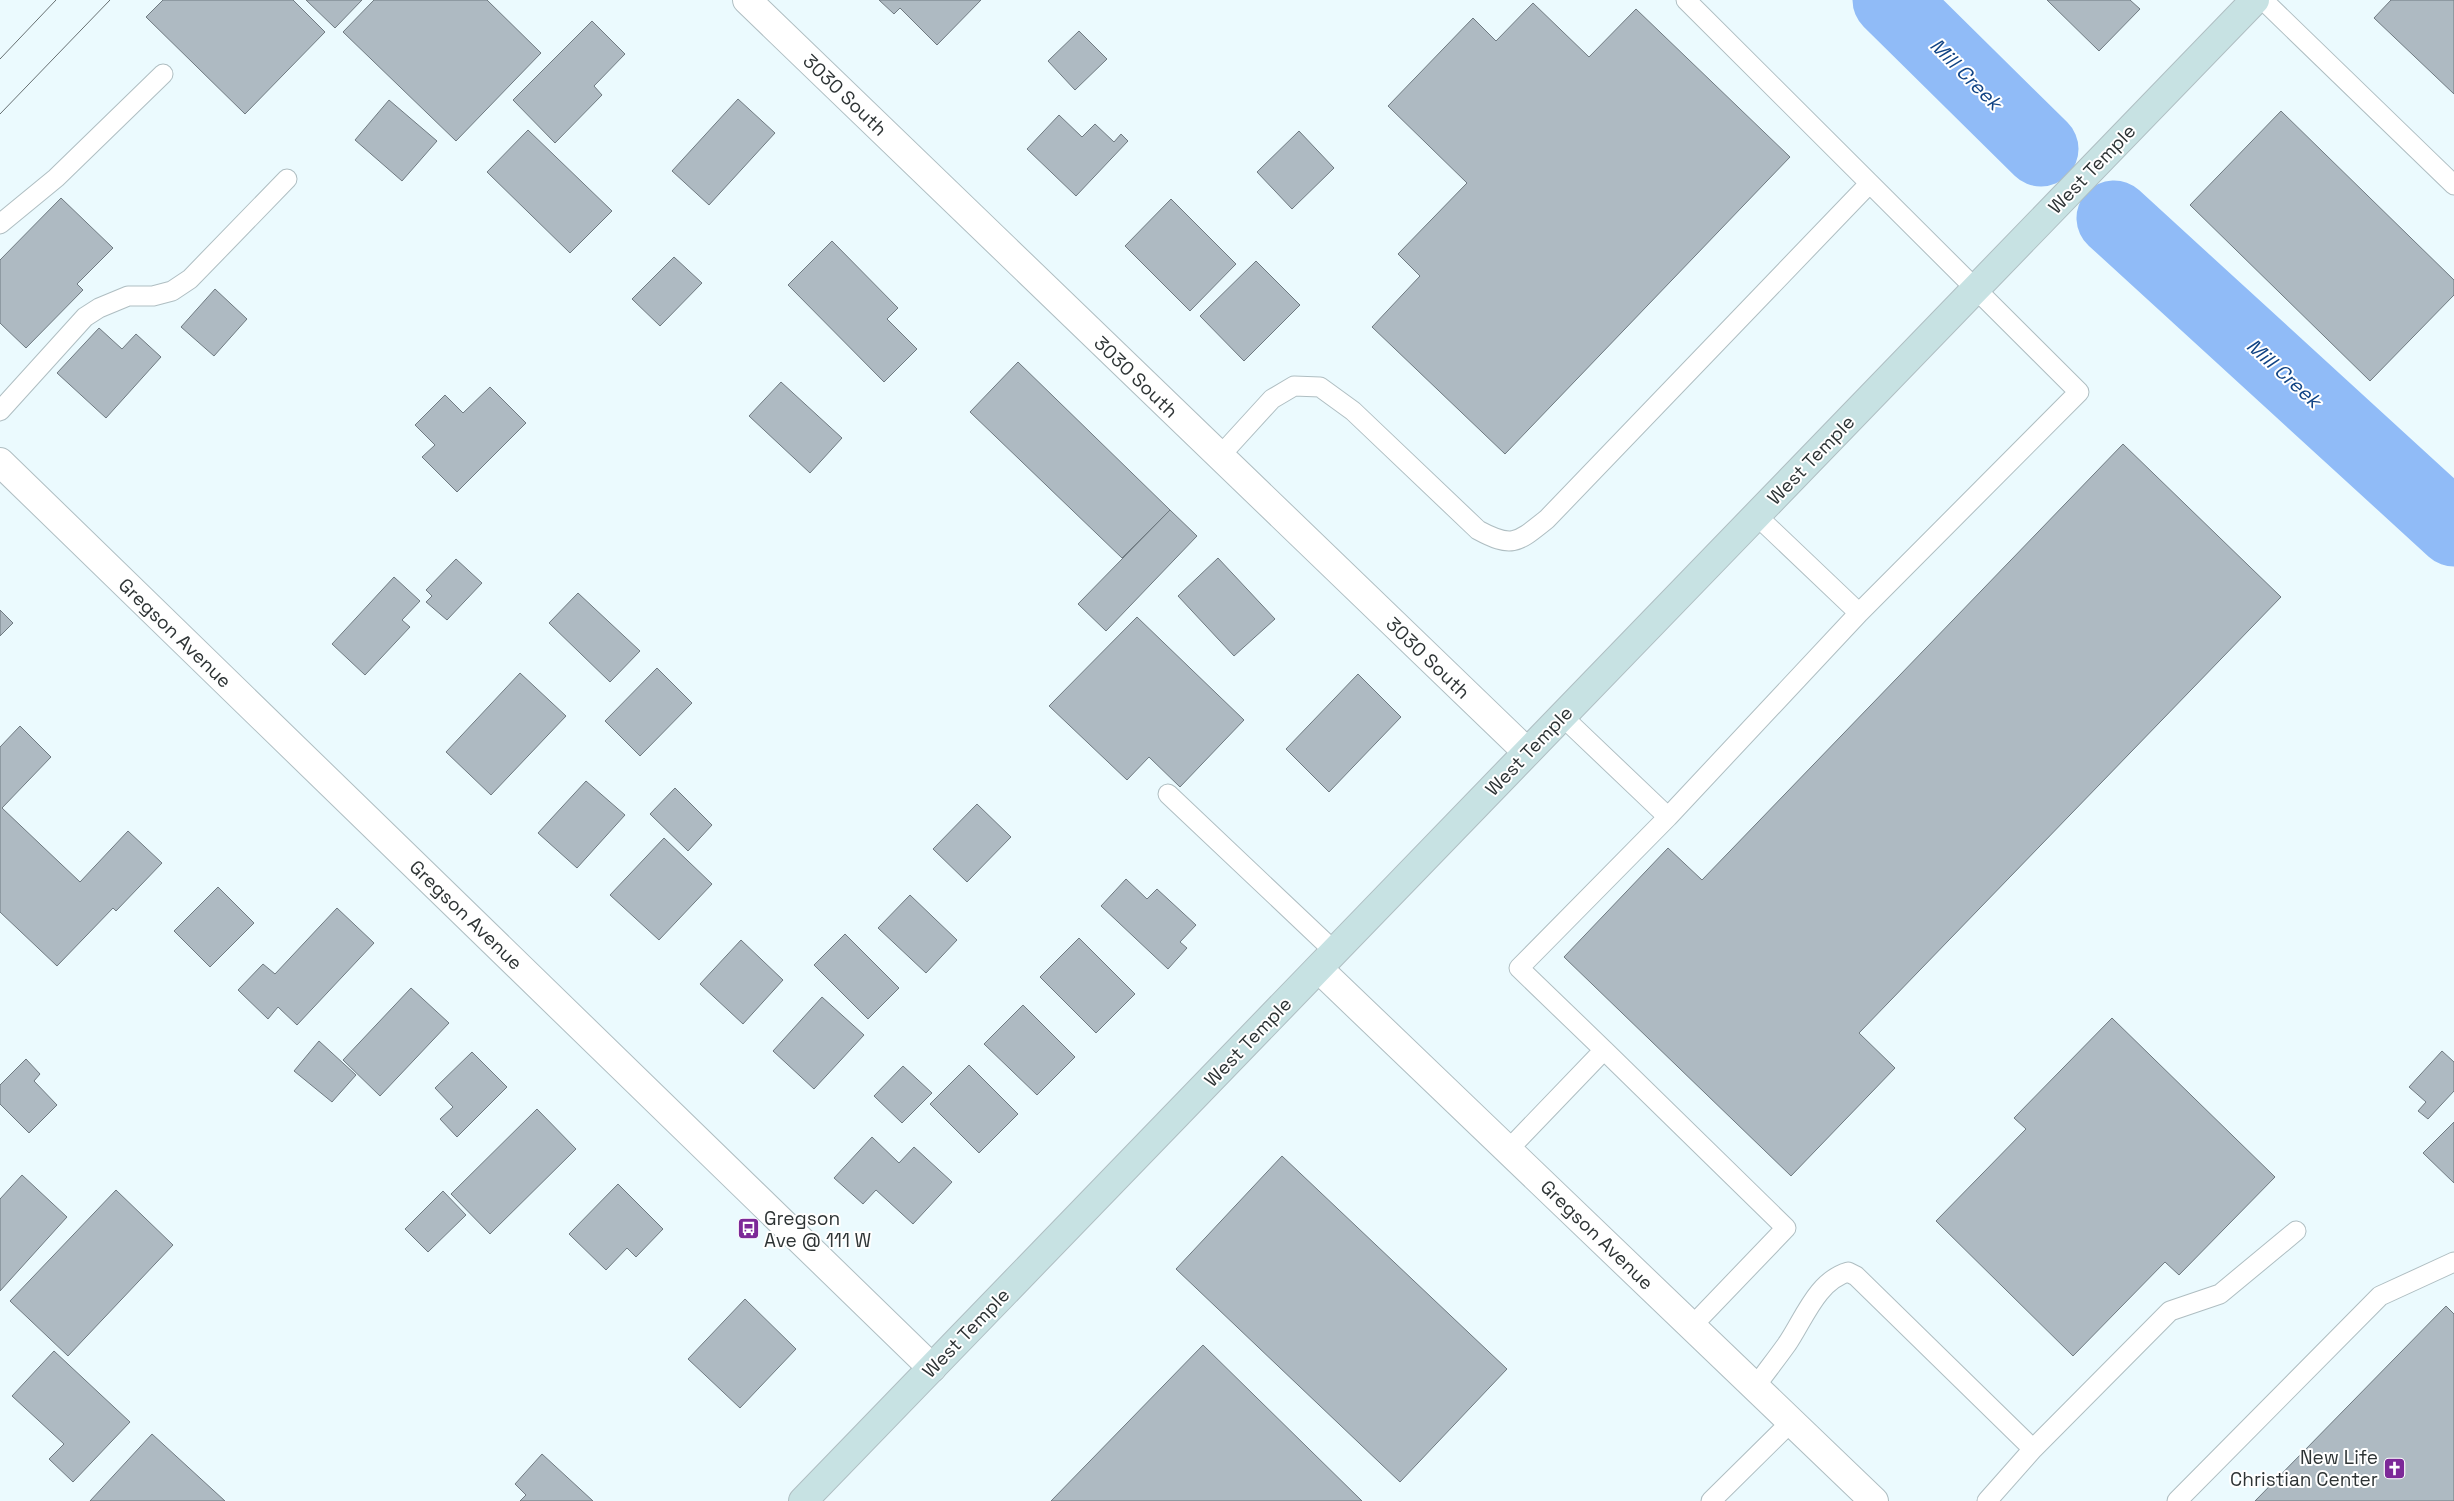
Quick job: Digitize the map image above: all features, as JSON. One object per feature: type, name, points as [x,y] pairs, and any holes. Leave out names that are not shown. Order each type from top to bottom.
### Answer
[{"type":"street","name":"3030 South","points":[[747,0],[1219,457],[1528,752]]},
{"type":"street","name":"West Temple","points":[[803,1501],[1562,716],[1758,516],[2255,0]]},
{"type":"street","name":"Gregson Avenue","points":[[0,462],[932,1368]]},
{"type":"street","name":"Gregson Avenue","points":[[1327,960],[1508,1150],[1874,1501]]},
{"type":"lane","points":[[1686,0],[2079,392],[1859,613],[1668,817],[1519,968],[1786,1228],[1692,1326]]},
{"type":"lane","points":[[2263,0],[2454,184]]},
{"type":"lane","points":[[0,224],[56,178],[162,74]]},
{"type":"lane","points":[[0,411],[85,317],[99,308],[128,296],[153,296],[172,291],[190,279],[287,179]]},
{"type":"lane","points":[[1219,457],[1272,399],[1294,386],[1320,388],[1353,411],[1478,530],[1498,541],[1513,542],[1547,519],[1869,184]]},
{"type":"lane","points":[[1758,516],[1859,613]]},
{"type":"lane","points":[[1562,716],[1668,817]]},
{"type":"lane","points":[[1168,794],[1327,960]]},
{"type":"lane","points":[[1508,1150],[1604,1050]]},
{"type":"lane","points":[[1988,1501],[2032,1449],[2170,1311],[2220,1294],[2296,1231]]},
{"type":"lane","points":[[2178,1501],[2380,1296],[2454,1262]]},
{"type":"lane","points":[[1755,1387],[1788,1342],[1810,1303],[1839,1275],[1848,1272],[1856,1276],[2032,1449]]},
{"type":"lane","points":[[1711,1501],[1792,1421]]},
{"type":"building","points":[[163,0],[293,0],[325,32],[245,114],[146,17]]},
{"type":"building","points":[[306,0],[362,0],[335,28]]},
{"type":"building","points":[[374,0],[487,0],[541,53],[456,141],[343,32]]},
{"type":"building","points":[[879,0],[981,0],[937,45],[900,8],[894,14]]},
{"type":"building","points":[[2047,0],[2130,0],[2140,9],[2099,51]]},
{"type":"building","points":[[2391,0],[2454,0],[2454,94],[2374,18]]},
{"type":"building","points":[[1533,3],[1589,57],[1636,9],[1790,157],[1505,454],[1372,327],[1420,276],[1398,254],[1467,183],[1388,106],[1473,18],[1496,41]]},
{"type":"building","points":[[592,21],[625,54],[594,86],[602,95],[555,143],[513,100]]},
{"type":"building","points":[[1079,31],[1107,59],[1075,90],[1048,61]]},
{"type":"building","points":[[738,99],[775,133],[709,205],[672,171]]},
{"type":"building","points":[[389,100],[437,141],[402,181],[355,140]]},
{"type":"building","points":[[2281,111],[2454,280],[2454,295],[2370,381],[2190,205]]},
{"type":"building","points":[[1059,115],[1082,137],[1095,124],[1114,142],[1121,134],[1128,141],[1076,196],[1027,149]]},
{"type":"building","points":[[528,130],[612,211],[570,253],[487,172]]},
{"type":"building","points":[[1299,131],[1334,168],[1292,209],[1257,172]]},
{"type":"building","points":[[61,198],[113,248],[77,284],[83,290],[26,348],[0,323],[0,260]]},
{"type":"building","points":[[1171,199],[1236,264],[1190,311],[1125,246]]},
{"type":"building","points":[[832,241],[898,308],[887,319],[917,349],[884,382],[788,285]]},
{"type":"building","points":[[674,257],[702,283],[660,326],[632,299]]},
{"type":"building","points":[[1256,261],[1300,305],[1244,361],[1200,316]]},
{"type":"building","points":[[215,289],[247,319],[214,356],[181,327]]},
{"type":"building","points":[[99,328],[122,349],[136,334],[161,357],[106,418],[57,373]]},
{"type":"building","points":[[1018,362],[1170,510],[1122,558],[970,412]]},
{"type":"building","points":[[781,382],[842,438],[810,473],[749,416]]},
{"type":"building","points":[[490,387],[526,423],[457,492],[422,457],[435,445],[415,425],[445,395],[463,413]]},
{"type":"building","points":[[2123,444],[2281,597],[1859,1033],[1895,1068],[1791,1176],[1564,957],[1668,848],[1702,880]]},
{"type":"building","points":[[1170,510],[1197,536],[1106,631],[1078,604]]},
{"type":"building","points":[[1218,558],[1275,619],[1234,656],[1178,596]]},
{"type":"building","points":[[456,559],[482,583],[447,620],[426,602],[432,596],[426,590]]},
{"type":"building","points":[[394,577],[420,601],[402,620],[410,627],[365,675],[332,644]]},
{"type":"building","points":[[578,593],[640,651],[610,682],[549,623]]},
{"type":"building","points":[[0,610],[13,623],[0,636]]},
{"type":"building","points":[[1137,617],[1244,720],[1180,787],[1149,757],[1127,780],[1049,706]]},
{"type":"building","points":[[657,668],[692,703],[640,756],[605,721]]},
{"type":"building","points":[[520,673],[566,716],[491,795],[446,752]]},
{"type":"building","points":[[1358,674],[1401,717],[1329,792],[1286,749]]},
{"type":"building","points":[[20,726],[51,757],[2,808],[80,882],[128,831],[162,863],[116,911],[113,908],[57,966],[0,912],[0,747]]},
{"type":"building","points":[[586,781],[625,815],[577,868],[538,833]]},
{"type":"building","points":[[675,788],[712,825],[688,851],[650,814]]},
{"type":"building","points":[[977,804],[1011,837],[967,882],[933,849]]},
{"type":"building","points":[[664,838],[712,884],[659,940],[610,895]]},
{"type":"building","points":[[1126,879],[1147,899],[1157,889],[1196,925],[1180,942],[1187,948],[1168,969],[1101,906]]},
{"type":"building","points":[[218,887],[254,923],[210,967],[174,931]]},
{"type":"building","points":[[910,895],[957,940],[926,973],[878,928]]},
{"type":"building","points":[[337,908],[374,943],[297,1025],[278,1007],[268,1019],[238,990],[263,964],[275,974]]},
{"type":"building","points":[[845,934],[899,988],[868,1019],[814,965]]},
{"type":"building","points":[[1079,938],[1135,994],[1096,1033],[1040,977]]},
{"type":"building","points":[[741,940],[783,980],[743,1024],[700,984]]},
{"type":"building","points":[[411,988],[449,1023],[380,1096],[343,1060]]},
{"type":"building","points":[[822,997],[864,1035],[814,1089],[773,1051]]},
{"type":"building","points":[[1023,1005],[1075,1057],[1037,1095],[984,1044]]},
{"type":"building","points":[[2112,1018],[2275,1177],[2179,1275],[2165,1262],[2073,1356],[1936,1221],[2026,1129],[2014,1118]]},
{"type":"building","points":[[319,1041],[356,1075],[332,1102],[294,1071]]},
{"type":"building","points":[[2442,1051],[2454,1062],[2454,1091],[2428,1119],[2418,1111],[2426,1102],[2409,1087]]},
{"type":"building","points":[[472,1052],[507,1087],[457,1137],[440,1119],[453,1107],[435,1088]]},
{"type":"building","points":[[26,1059],[40,1074],[34,1081],[57,1105],[29,1133],[0,1104],[0,1085]]},
{"type":"building","points":[[969,1065],[1018,1114],[979,1153],[930,1104]]},
{"type":"building","points":[[903,1066],[932,1093],[902,1123],[874,1096]]},
{"type":"building","points":[[537,1109],[576,1149],[490,1234],[451,1194]]},
{"type":"building","points":[[2454,1122],[2454,1183],[2423,1153]]},
{"type":"building","points":[[872,1137],[899,1163],[914,1147],[952,1182],[913,1224],[876,1190],[863,1204],[834,1178]]},
{"type":"building","points":[[1282,1156],[1507,1369],[1400,1482],[1176,1269]]},
{"type":"building","points":[[22,1175],[67,1217],[0,1291],[0,1199]]},
{"type":"building","points":[[618,1184],[663,1229],[636,1257],[627,1248],[606,1270],[569,1234]]},
{"type":"building","points":[[116,1190],[173,1245],[68,1356],[10,1301]]},
{"type":"building","points":[[443,1191],[466,1215],[428,1252],[405,1229]]},
{"type":"building","points":[[745,1299],[796,1349],[740,1408],[688,1359]]},
{"type":"building","points":[[2446,1306],[2454,1314],[2454,1501],[2255,1501]]},
{"type":"building","points":[[1203,1345],[1362,1501],[1051,1501]]},
{"type":"building","points":[[54,1351],[130,1422],[73,1482],[49,1459],[64,1444],[12,1396]]},
{"type":"building","points":[[152,1434],[225,1501],[90,1501]]},
{"type":"building","points":[[542,1454],[593,1501],[520,1501],[526,1495],[515,1484]]},
{"type":"waterway","name":"Mill Creek","points":[[1890,0],[2041,149]]},
{"type":"waterway","name":"Mill Creek","points":[[2114,218],[2454,529]]},
{"type":"tram line","points":[[0,59],[56,0]]},
{"type":"tram line","points":[[0,114],[110,0]]},
{"type":"place","name":"Gregson Ave @ 111 W","points":[[748,1229]]},
{"type":"place","name":"New Life Christian Center","points":[[2394,1468]]}]
